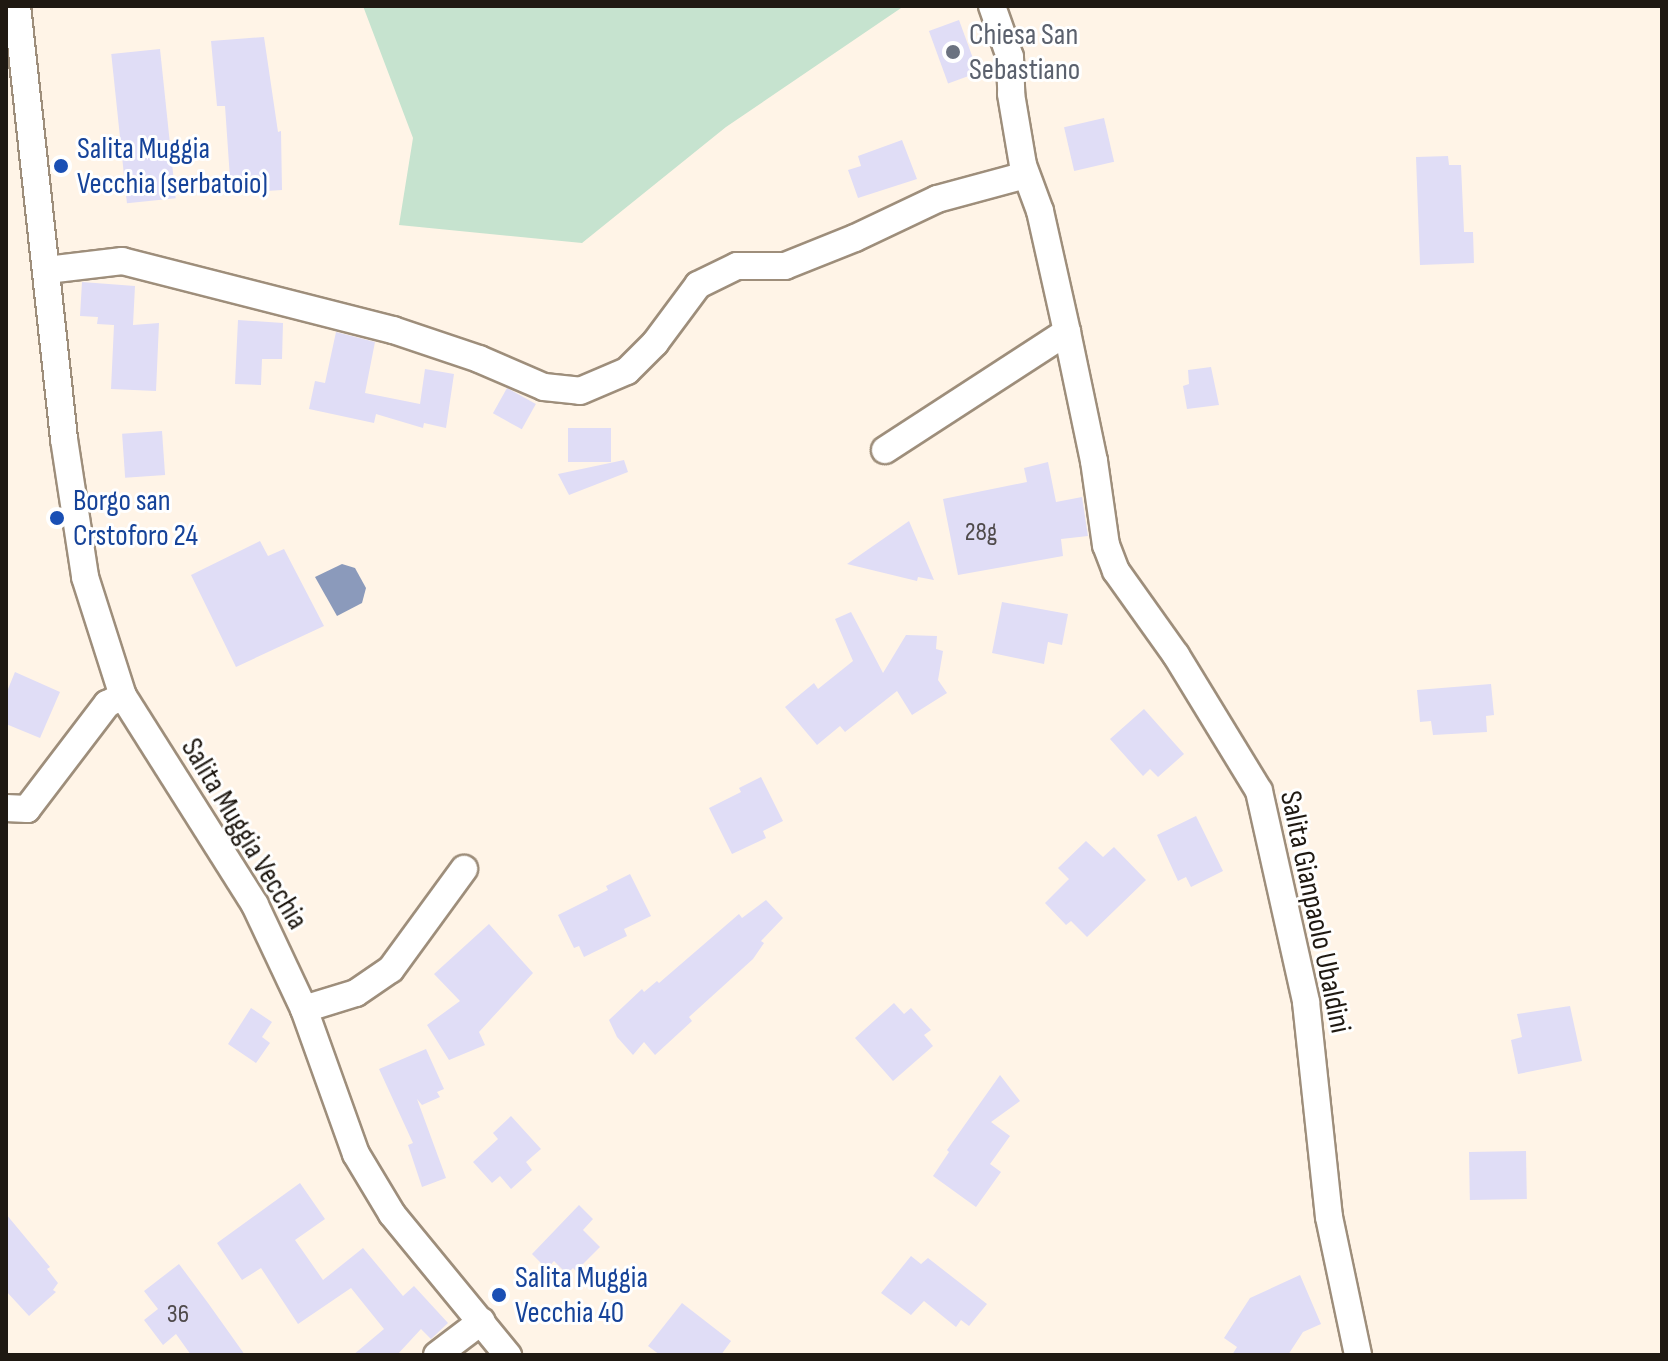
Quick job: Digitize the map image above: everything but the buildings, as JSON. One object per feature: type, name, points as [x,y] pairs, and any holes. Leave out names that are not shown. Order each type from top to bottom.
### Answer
[{"type":"street","name":"Salita Muggia Vecchia","points":[[17,6],[64,439],[85,577],[123,696],[255,905],[304,1009],[356,1154],[392,1214],[446,1284],[482,1321],[508,1355]]},
{"type":"street","name":"Salita Gianpaolo Ubaldini","points":[[992,6],[1010,57],[1016,130],[1026,175],[1040,211],[1067,332],[1094,461],[1106,545],[1116,571],[1192,681],[1259,791],[1306,1002],[1329,1217],[1358,1355]]},
{"type":"street","points":[[47,270],[122,261],[393,330],[479,359],[544,387],[580,391],[627,371],[655,343],[698,285],[737,266],[785,266],[855,238],[937,199],[1026,175]]},
{"type":"street","points":[[885,450],[1067,332]]},
{"type":"street","points":[[6,808],[27,809],[107,704],[123,696]]},
{"type":"street","points":[[304,1009],[356,993],[391,969],[464,869]]},
{"type":"street","points":[[437,1355],[482,1321]]},
{"type":"green space","points":[[363,6],[904,6],[726,127],[582,243],[399,225],[413,138]]},
{"type":"water","points":[[342,564],[355,568],[366,588],[362,603],[337,616],[315,577]]},
{"type":"place","name":"Chiesa San Sebastiano","points":[[953,52]]},
{"type":"place","name":"Salita Muggia Vecchia (serbatoio)","points":[[61,166]]},
{"type":"place","name":"Borgo san Crstoforo 24","points":[[57,518]]},
{"type":"place","name":"Salita Muggia Vecchia 40","points":[[499,1295]]}]
